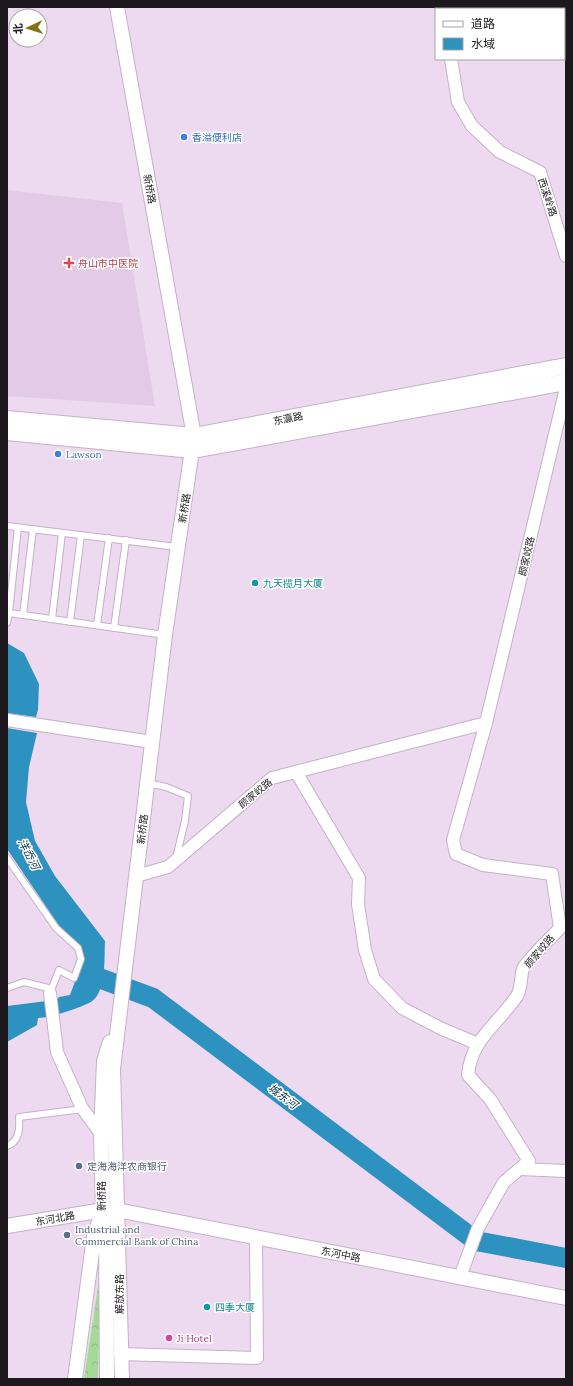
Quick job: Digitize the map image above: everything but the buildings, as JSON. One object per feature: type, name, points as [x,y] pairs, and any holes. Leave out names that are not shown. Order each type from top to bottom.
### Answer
[{"type":"main road","name":"东瀛路","points":[[7,419],[194,443],[566,366]]},
{"type":"main road","name":"东瀛路","points":[[7,432],[194,443],[566,382]]},
{"type":"street","name":"新桥路","points":[[75,1379],[94,1237],[110,1210],[113,1069],[165,635],[194,443],[117,7]]},
{"type":"street","name":"西溪岭路","points":[[451,60],[458,102],[472,126],[500,152],[540,172],[566,256]]},
{"type":"street","name":"颜家峧路","points":[[520,1169],[529,1162],[490,1099],[468,1075],[469,1062],[478,1044],[518,994],[523,968],[563,925],[552,874],[483,865],[456,854],[453,840],[486,723],[566,388]]},
{"type":"street","points":[[7,720],[33,726],[152,742]]},
{"type":"street","name":"颜家峧路","points":[[136,876],[168,867],[272,778],[486,723]]},
{"type":"street","points":[[296,772],[359,878],[358,904],[365,950],[374,979],[402,1008],[440,1028],[478,1044]]},
{"type":"street","points":[[51,991],[52,1023],[56,1052],[83,1109],[101,1134]]},
{"type":"street","name":"新桥路","points":[[110,1210],[101,1134],[104,1061],[120,1013]]},
{"type":"street","points":[[460,1277],[478,1228],[504,1182],[520,1169],[566,1171]]},
{"type":"street","points":[[107,1379],[106,1238],[110,1210]]},
{"type":"street","name":"东河北路","points":[[7,1226],[110,1210]]},
{"type":"street","name":"东河中路","points":[[110,1210],[566,1298]]},
{"type":"street","name":"解放东路","points":[[110,1210],[122,1379]]},
{"type":"street","points":[[120,1354],[257,1358],[256,1237]]},
{"type":"lane","points":[[7,526],[178,547]]},
{"type":"lane","points":[[7,623],[18,527]]},
{"type":"lane","points":[[23,615],[34,529]]},
{"type":"lane","points":[[52,619],[62,533]]},
{"type":"lane","points":[[70,622],[81,535]]},
{"type":"lane","points":[[97,625],[109,538]]},
{"type":"lane","points":[[114,628],[126,540]]},
{"type":"lane","points":[[9,613],[165,635]]},
{"type":"lane","points":[[147,783],[166,787],[188,796],[185,821],[176,860]]},
{"type":"lane","points":[[7,858],[56,928],[78,948],[81,958],[74,978],[59,970],[51,991],[24,982],[7,988]]},
{"type":"lane","points":[[7,1146],[15,1141],[20,1127],[19,1117],[83,1109]]},
{"type":"shaded area","name":"舟山市中医院","points":[[7,190],[122,203],[155,406],[7,396]]},
{"type":"green space","points":[[100,1273],[98,1379],[84,1379]]},
{"type":"water","points":[[7,643],[24,653],[39,684],[38,710],[36,717],[7,713]]},
{"type":"water","name":"洋岙河","points":[[7,728],[37,733],[29,767],[26,802],[35,841],[55,876],[105,941],[102,984],[95,999],[85,1005],[56,1015],[55,1001],[59,997],[70,995],[84,957],[79,945],[62,930],[7,849]]},
{"type":"water","points":[[47,1001],[48,1017],[38,1018],[37,1025],[7,1042],[7,1006]]},
{"type":"waterway","name":"城东河","points":[[88,991],[91,975],[153,998],[476,1241],[566,1258]]},
{"type":"place","name":"香溢便利店","points":[[184,137]]},
{"type":"place","name":"舟山市中医院","points":[[69,263]]},
{"type":"place","name":"Lawson","points":[[58,454]]},
{"type":"place","name":"九天揽月大厦","points":[[255,583]]},
{"type":"place","name":"定海海洋农商银行","points":[[79,1166]]},
{"type":"place","name":"Industrial and Commercial Bank of China","points":[[67,1235]]},
{"type":"place","name":"四季大厦","points":[[207,1307]]},
{"type":"place","name":"Ji Hotel","points":[[169,1338]]}]
